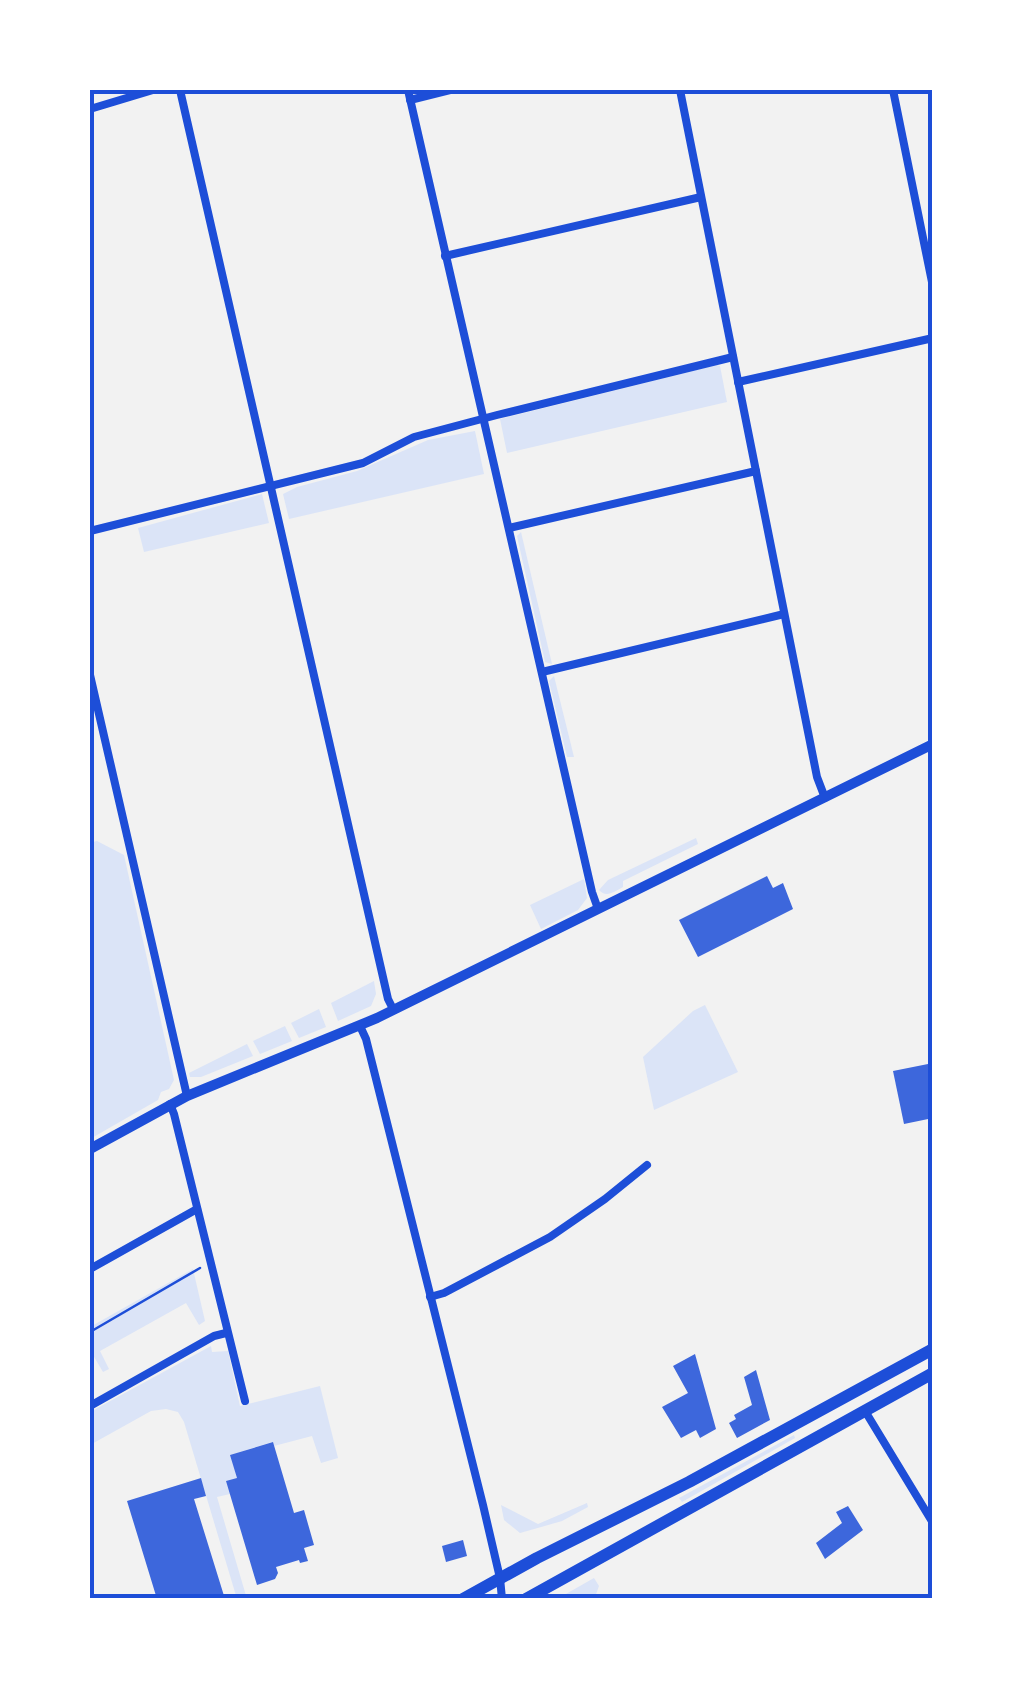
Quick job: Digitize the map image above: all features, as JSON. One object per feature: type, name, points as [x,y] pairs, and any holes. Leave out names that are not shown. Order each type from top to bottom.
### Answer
[{"type":"main road","points":[[462,1599],[689,1482],[933,1349]]},
{"type":"main road","points":[[526,1599],[933,1373]]},
{"type":"street","points":[[90,109],[153,90]]},
{"type":"street","points":[[180,90],[388,998],[394,1009]]},
{"type":"street","points":[[450,90],[408,95],[598,909]]},
{"type":"street","points":[[680,90],[784,614],[825,798]]},
{"type":"street","points":[[893,90],[933,287]]},
{"type":"street","points":[[444,256],[701,197]]},
{"type":"street","points":[[738,382],[933,338]]},
{"type":"street","points":[[90,531],[363,463],[414,437],[484,418],[733,357]]},
{"type":"street","points":[[509,528],[756,471]]},
{"type":"street","points":[[542,672],[784,614]]},
{"type":"street","points":[[90,675],[187,1096]]},
{"type":"street","points":[[90,1148],[187,1096],[360,1026],[933,744]]},
{"type":"street","points":[[360,1026],[500,1578],[502,1599]]},
{"type":"street","points":[[170,1104],[245,1401]]},
{"type":"street","points":[[430,1297],[550,1237],[647,1165]]},
{"type":"street","points":[[90,1269],[197,1209]]},
{"type":"street","points":[[90,1406],[214,1336],[226,1333]]},
{"type":"street","points":[[865,1411],[933,1524]]},
{"type":"path","points":[[90,1332],[210,1262]]},
{"type":"shaded area","points":[[717,365],[727,402],[507,453],[500,419]]},
{"type":"shaded area","points":[[475,431],[484,474],[289,519],[283,494],[297,487],[357,471],[428,440]]},
{"type":"shaded area","points":[[262,494],[269,523],[144,552],[138,528]]},
{"type":"shaded area","points":[[521,532],[552,664],[545,662],[517,536]]},
{"type":"shaded area","points":[[554,676],[574,757],[567,757],[549,681]]},
{"type":"shaded area","points":[[696,838],[698,844],[623,881],[623,887],[616,891],[607,894],[599,890],[608,880]]},
{"type":"shaded area","points":[[97,841],[124,855],[174,1080],[158,1100],[90,1139],[90,843]]},
{"type":"shaded area","points":[[584,879],[587,898],[578,910],[541,929],[530,905]]},
{"type":"shaded area","points":[[374,981],[376,994],[371,1006],[338,1021],[331,1003]]},
{"type":"shaded area","points":[[705,1005],[738,1072],[654,1110],[643,1057],[693,1011]]},
{"type":"shaded area","points":[[319,1009],[326,1027],[299,1038],[291,1023]]},
{"type":"shaded area","points":[[285,1026],[292,1041],[260,1054],[253,1041]]},
{"type":"shaded area","points":[[247,1044],[253,1056],[201,1077],[190,1077],[189,1073]]},
{"type":"shaded area","points":[[193,1269],[205,1321],[199,1325],[186,1303],[100,1351],[109,1369],[103,1372],[90,1350],[90,1327]]},
{"type":"shaded area","points":[[211,1346],[212,1352],[228,1351],[240,1406],[320,1386],[338,1458],[321,1463],[312,1436],[274,1446],[272,1442],[231,1455],[237,1478],[230,1494],[217,1497],[247,1599],[237,1599],[178,1412],[151,1411],[90,1445],[90,1412]]},
{"type":"shaded area","points":[[794,1435],[795,1438],[682,1502],[679,1498]]},
{"type":"shaded area","points":[[587,1503],[588,1507],[562,1521],[520,1533],[504,1520],[501,1505],[538,1524]]},
{"type":"shaded area","points":[[594,1578],[599,1586],[595,1597],[564,1599],[566,1594]]},
{"type":"building","points":[[767,876],[773,888],[783,883],[793,909],[698,957],[679,920]]},
{"type":"building","points":[[933,1063],[933,1118],[904,1124],[893,1071]]},
{"type":"building","points":[[695,1354],[716,1429],[700,1438],[696,1430],[681,1438],[662,1407],[688,1393],[673,1366]]},
{"type":"building","points":[[756,1370],[770,1420],[737,1438],[729,1423],[736,1419],[734,1415],[752,1405],[744,1377]]},
{"type":"building","points":[[273,1442],[294,1513],[304,1510],[314,1545],[304,1548],[308,1561],[276,1567],[275,1579],[257,1585],[226,1481],[237,1478],[230,1455]]},
{"type":"building","points":[[201,1478],[206,1496],[194,1499],[225,1599],[157,1599],[127,1501]]},
{"type":"building","points":[[848,1506],[863,1530],[825,1559],[816,1543],[842,1523],[836,1512]]},
{"type":"building","points":[[463,1540],[467,1556],[446,1562],[442,1546]]}]
